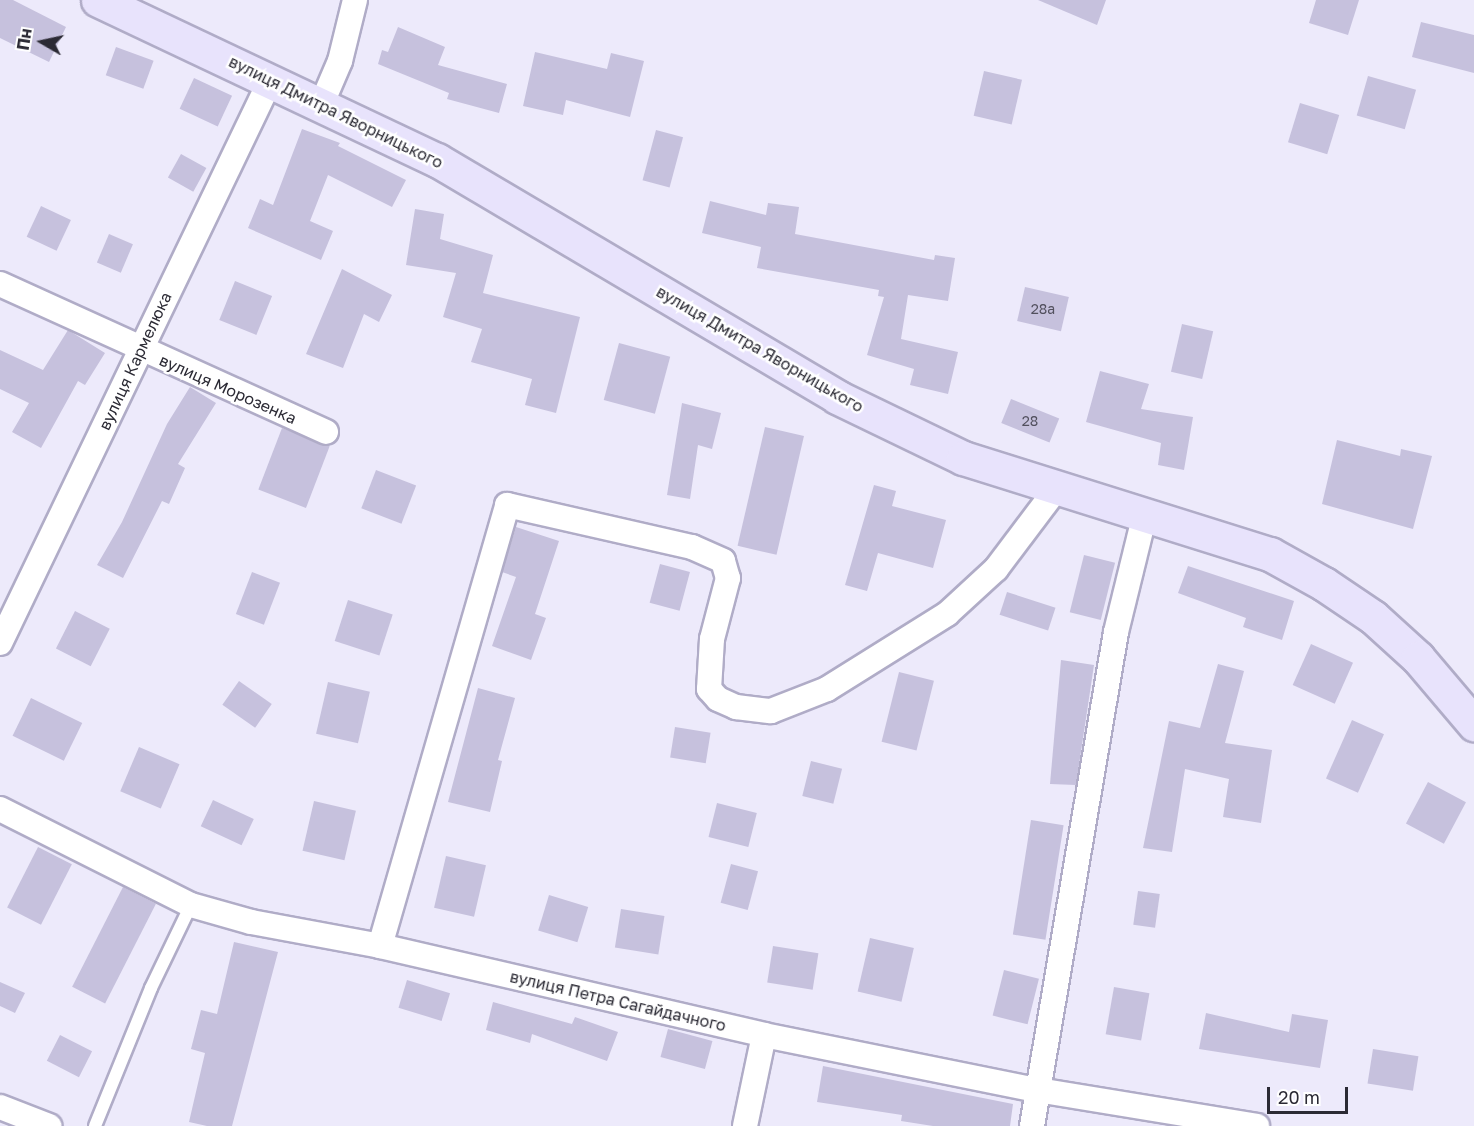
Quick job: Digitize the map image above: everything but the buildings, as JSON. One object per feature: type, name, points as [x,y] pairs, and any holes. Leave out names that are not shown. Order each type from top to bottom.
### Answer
[{"type":"street","name":"вулиця Дмитра Яворницького","points":[[99,0],[322,103],[437,160],[837,397],[963,458],[1145,513],[1270,554],[1324,584],[1373,617],[1418,658],[1474,724]]},
{"type":"street","points":[[322,103],[340,61],[356,0]]},
{"type":"street","name":"вулиця Кармелюка","points":[[0,643],[271,79]]},
{"type":"street","name":"вулиця Морозенка","points":[[0,284],[140,350],[326,432]]},
{"type":"street","points":[[380,946],[507,505],[692,547],[723,561],[728,578],[712,639],[709,688],[718,699],[736,707],[771,711],[827,689],[947,614],[996,568],[1057,488]]},
{"type":"street","points":[[1032,1126],[1116,632],[1145,513]]},
{"type":"street","name":"вулиця Петра Сагайдачного","points":[[0,809],[191,905],[251,922],[380,946],[764,1035],[1038,1090],[1257,1126]]},
{"type":"street","points":[[746,1126],[764,1035]]},
{"type":"street","points":[[0,1107],[49,1126]]},
{"type":"lane","points":[[95,1126],[150,988],[191,905]]}]
